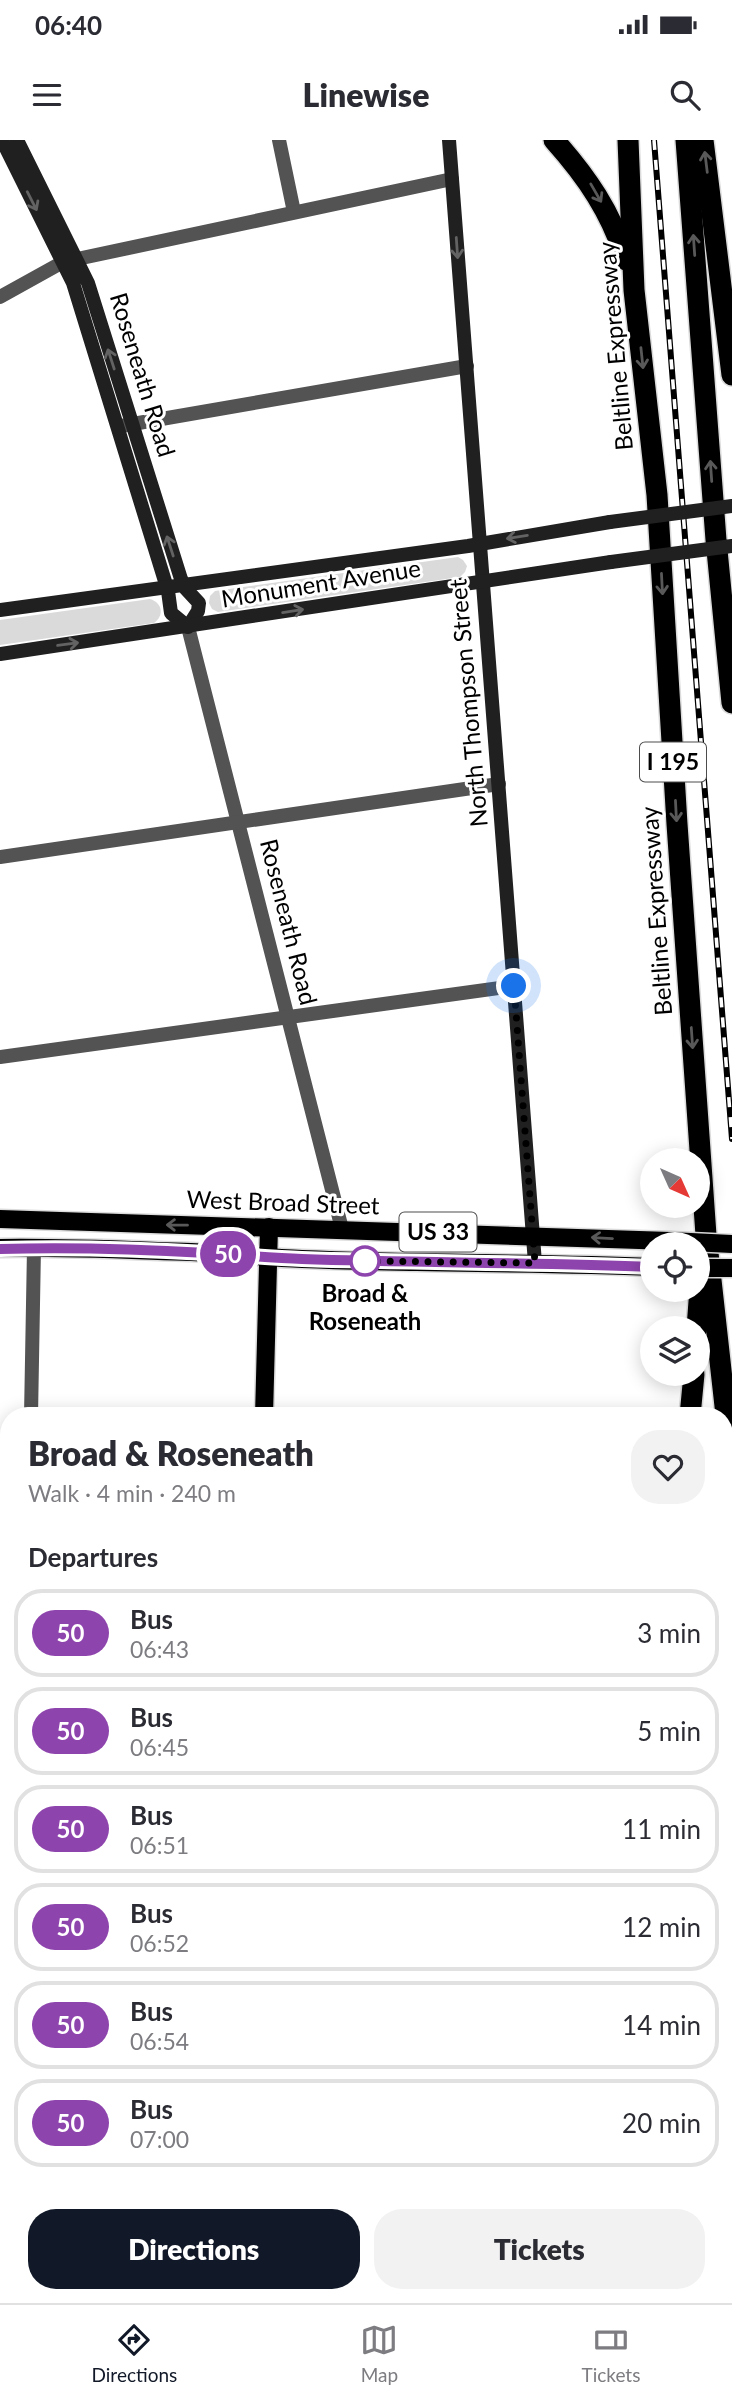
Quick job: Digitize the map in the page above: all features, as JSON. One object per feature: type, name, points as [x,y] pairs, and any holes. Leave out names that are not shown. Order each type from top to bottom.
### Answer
[{"type":"highway","points":[[554,140],[581,169],[599,199],[617,234],[634,290]]},
{"type":"highway","name":"Beltline Expressway","points":[[628,140],[634,290],[657,495],[677,837],[706,1232]]},
{"type":"highway","points":[[686,140],[716,540],[732,702]]},
{"type":"highway","points":[[703,140],[732,375]]},
{"type":"highway","name":"Beltline Expressway","points":[[710,1271],[725,1407]]},
{"type":"highway","points":[[691,1407],[693,1386]]},
{"type":"main road","name":"West Broad Street","points":[[0,1219],[534,1235],[732,1244]]},
{"type":"main road","points":[[264,1407],[269,1227]]},
{"type":"main road","name":"US 33","points":[[0,1248],[188,1252],[395,1262],[640,1267]]},
{"type":"main road","points":[[710,1268],[732,1268]]},
{"type":"street","name":"Roseneath Road","points":[[2,140],[69,261],[88,284],[183,584],[198,599],[200,606],[188,627]]},
{"type":"street","name":"Roseneath Road","points":[[17,140],[69,261],[73,283],[116,427],[167,586],[171,613],[188,627],[342,1229]]},
{"type":"street","points":[[279,140],[294,212]]},
{"type":"street","name":"North Thompson Street","points":[[449,140],[535,1263]]},
{"type":"street","points":[[0,297],[69,261],[452,180]]},
{"type":"street","points":[[116,427],[467,366]]},
{"type":"street","name":"Monument Avenue","points":[[0,610],[732,506]]},
{"type":"street","name":"Monument Avenue","points":[[0,654],[732,546]]},
{"type":"street","points":[[0,857],[499,784]]},
{"type":"street","points":[[0,1057],[514,986]]},
{"type":"street","points":[[31,1407],[34,1248]]},
{"type":"shaded area","points":[[458,557],[467,566],[460,577],[218,612],[212,609],[209,603],[210,596],[215,591]]},
{"type":"shaded area","points":[[150,599],[158,603],[161,610],[154,623],[0,645],[0,620]]},
{"type":"railway","points":[[654,140],[732,1139]]},
{"type":"bus line","name":"50","points":[[0,1249],[59,1248],[298,1259],[640,1266]]},
{"type":"place","name":"Broad & Roseneath","points":[[365,1261]]},
{"type":"route","points":[[365,1261],[535,1263],[514,986]]}]
